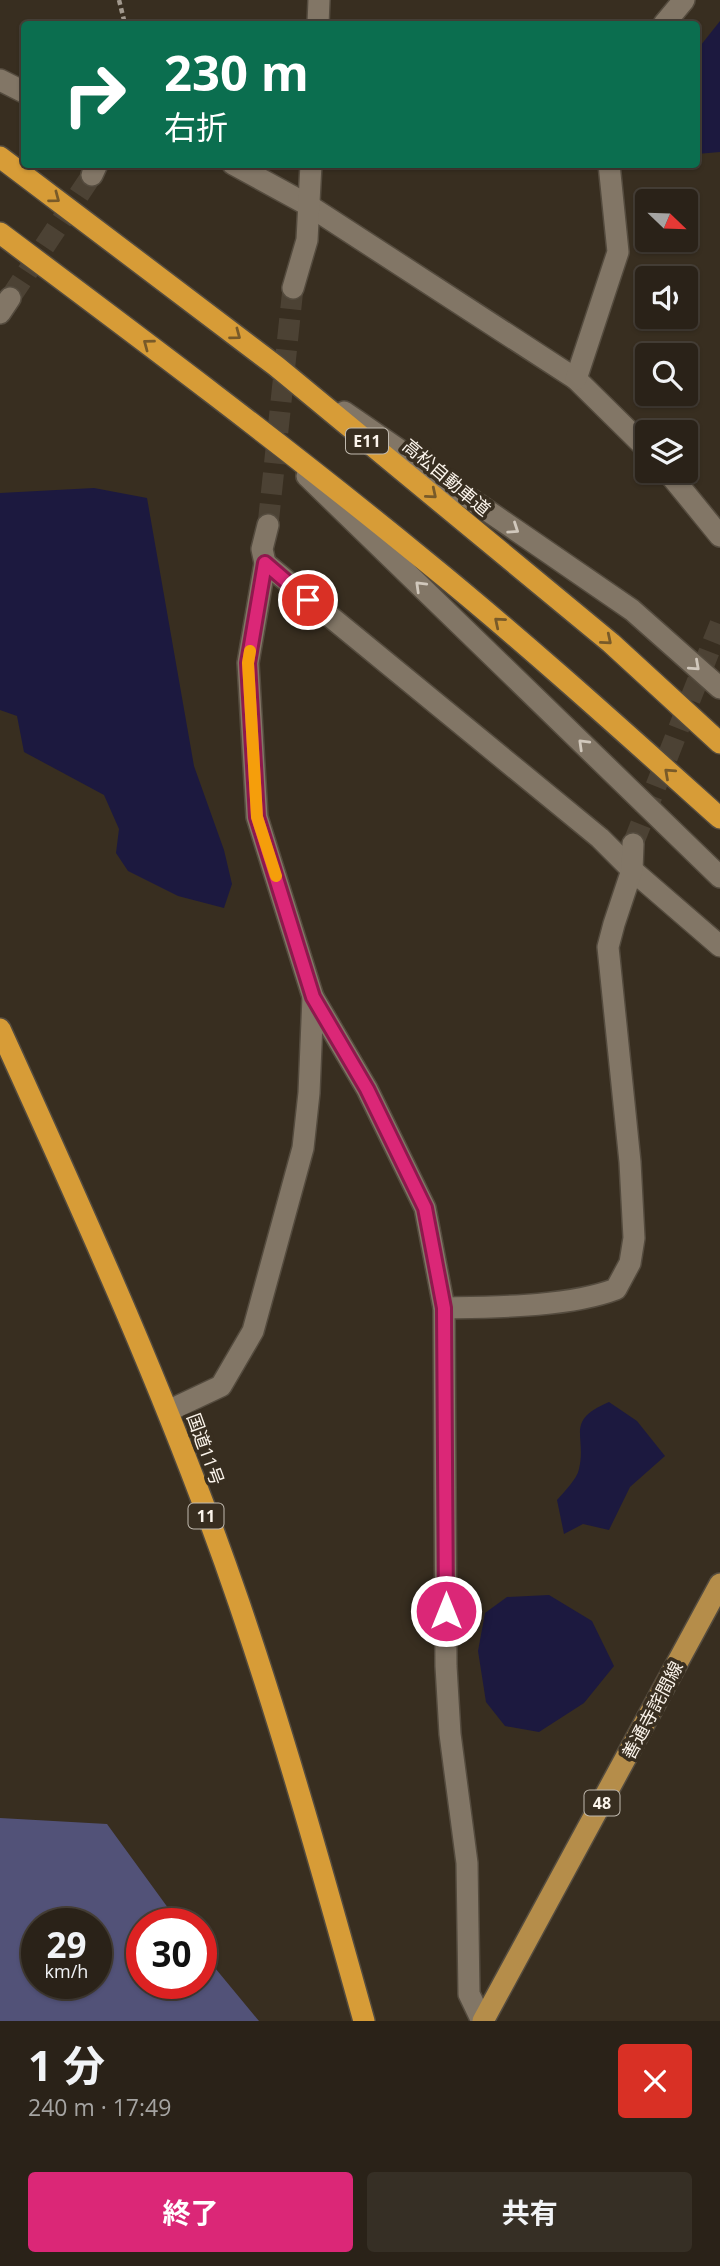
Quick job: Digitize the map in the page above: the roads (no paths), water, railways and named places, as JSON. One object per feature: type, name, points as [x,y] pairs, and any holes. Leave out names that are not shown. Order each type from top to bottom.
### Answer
[{"type":"highway","name":"高松自動車道","points":[[0,157],[276,366],[611,643],[720,743]]},
{"type":"highway","points":[[0,233],[253,424],[425,561],[526,645],[720,818]]},
{"type":"highway","name":"国道11号","points":[[0,1029],[76,1197],[167,1411],[238,1602],[299,1788],[364,2021]]},
{"type":"main road","name":"善通寺詫間線","points":[[483,2021],[720,1584]]},
{"type":"street","points":[[318,21],[319,0]]},
{"type":"street","points":[[666,21],[684,0]]},
{"type":"street","points":[[0,80],[21,90]]},
{"type":"street","points":[[240,168],[309,205],[576,379],[635,437]]},
{"type":"street","points":[[293,288],[307,240],[311,168]]},
{"type":"street","points":[[576,379],[618,252],[609,168]]},
{"type":"street","points":[[276,366],[632,610],[720,688]]},
{"type":"street","points":[[253,424],[720,877]]},
{"type":"street","points":[[677,483],[720,536]]},
{"type":"street","points":[[268,525],[261,549],[265,563],[248,663],[257,817],[313,997],[367,1089],[425,1208],[444,1308],[446,1666],[450,1734],[467,1863],[469,1994],[483,2021]]},
{"type":"street","points":[[265,563],[600,838],[632,870],[720,946]]},
{"type":"street","points":[[444,1308],[503,1307],[595,1297],[615,1289],[630,1263],[634,1238],[630,1162],[608,947],[632,870],[633,844]]},
{"type":"street","points":[[167,1411],[220,1386],[253,1331],[303,1148],[309,1093],[313,997]]},
{"type":"tunnel","points":[[10,298],[92,175]]},
{"type":"tunnel","points":[[268,525],[293,288]]},
{"type":"tunnel","points":[[633,844],[720,624]]}]
